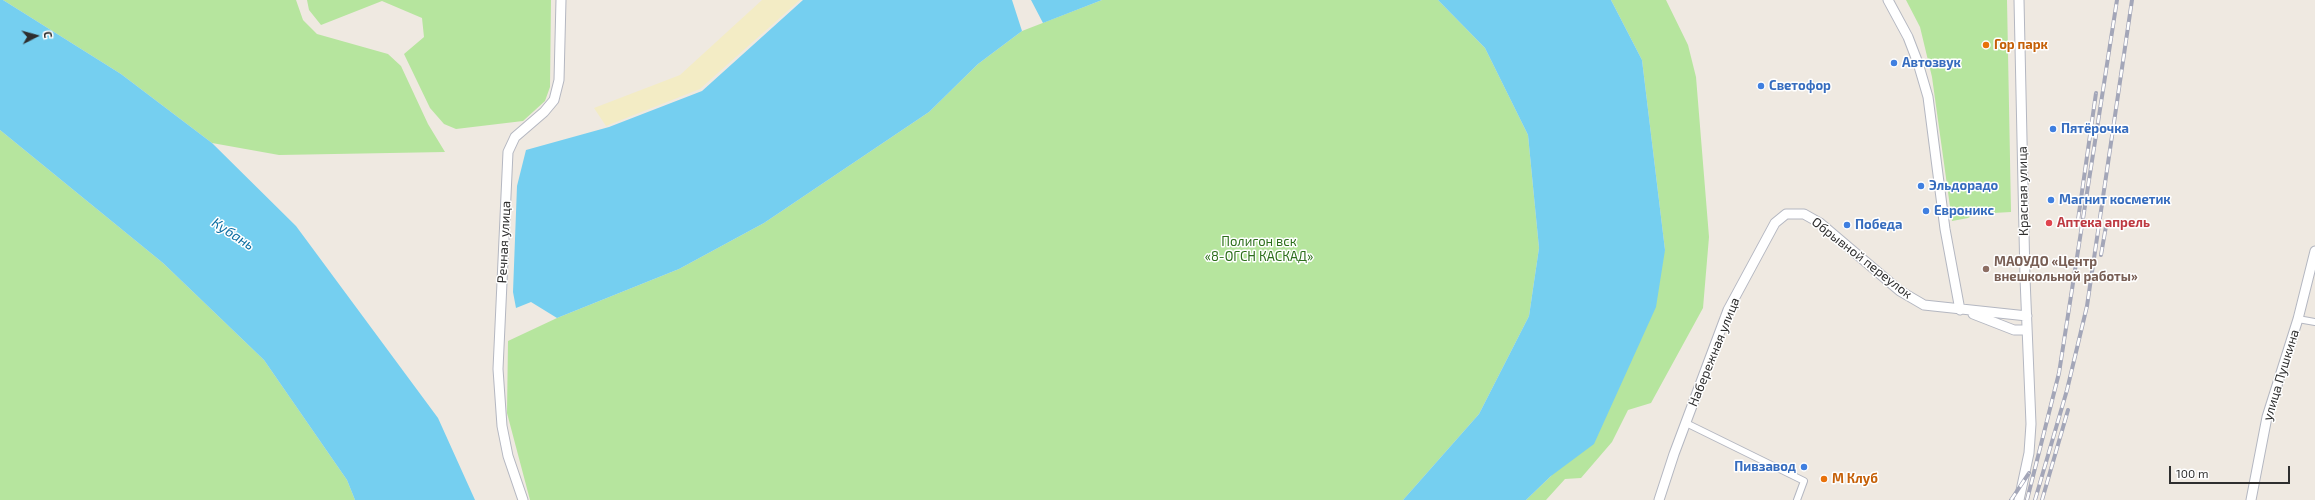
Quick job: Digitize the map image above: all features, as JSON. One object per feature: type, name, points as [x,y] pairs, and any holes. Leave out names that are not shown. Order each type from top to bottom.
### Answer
[{"type":"main road","name":"Речная улица","points":[[523,500],[508,456],[502,426],[498,369],[508,152],[514,136],[544,112],[554,100],[558,80],[560,0]]},
{"type":"main road","points":[[1888,0],[1908,37],[1918,63],[1928,97],[1945,229],[1960,310]]},
{"type":"main road","name":"Красная улица","points":[[2019,0],[2027,330],[2031,424],[2029,453],[2019,500]]},
{"type":"main road","name":"Обрывной переулок","points":[[1786,214],[1804,214],[1820,222],[1900,291],[1924,305],[2027,316]]},
{"type":"main road","name":"Набережная улица","points":[[1659,500],[1728,310],[1775,223],[1786,214]]},
{"type":"main road","name":"улица Пушкина","points":[[2251,500],[2267,417],[2298,319],[2315,251]]},
{"type":"main road","name":"Обрывной переулок","points":[[1960,310],[2014,330],[2027,330]]},
{"type":"street","points":[[2298,319],[2315,322]]},
{"type":"street","points":[[1686,423],[1804,481],[1797,500]]},
{"type":"green space","points":[[3,0],[296,0],[303,20],[317,34],[388,54],[401,66],[428,124],[445,152],[279,155],[212,143],[121,74]]},
{"type":"green space","points":[[307,0],[551,0],[550,87],[545,101],[523,121],[456,129],[444,124],[430,108],[404,54],[424,37],[422,18],[382,1],[321,25],[309,10]]},
{"type":"green space","name":"Полигон вск «8-ОГСН КАСКАД»","points":[[1102,0],[1438,0],[1485,48],[1528,135],[1539,248],[1529,316],[1479,414],[1403,500],[530,500],[507,413],[508,341],[557,318],[679,269],[764,223],[929,112],[978,64],[1022,31]]},
{"type":"green space","points":[[1611,0],[1666,0],[1688,45],[1696,77],[1709,237],[1703,308],[1651,403],[1628,410],[1612,442],[1581,478],[1565,479],[1546,500],[1526,500],[1551,476],[1665,250],[1642,60]]},
{"type":"green space","points":[[1906,0],[2007,0],[2011,212],[1976,214],[1968,218],[1952,221],[1932,77],[1920,27]]},
{"type":"green space","points":[[0,130],[163,263],[264,360],[347,480],[355,500],[0,500]]},
{"type":"sand","points":[[762,0],[800,0],[700,89],[606,126],[594,108],[680,75]]},
{"type":"water","name":"Кубань","points":[[0,0],[3,0],[121,74],[212,143],[296,226],[438,418],[475,500],[355,500],[347,480],[264,360],[163,263],[0,130]]},
{"type":"water","points":[[803,0],[1012,0],[1022,31],[978,64],[929,112],[764,223],[679,269],[557,318],[531,302],[516,308],[513,292],[517,186],[526,150],[609,127],[702,91]]},
{"type":"water","points":[[1031,0],[1102,0],[1043,23]]},
{"type":"water","points":[[1438,0],[1611,0],[1642,60],[1665,250],[1656,307],[1594,444],[1551,476],[1526,500],[1403,500],[1479,414],[1529,316],[1539,248],[1528,135],[1485,48]]},
{"type":"railway","points":[[2027,500],[2059,373],[2117,0]]},
{"type":"railway","points":[[2035,500],[2067,390],[2087,306],[2132,0]]},
{"type":"railway","points":[[2078,220],[2096,93]]},
{"type":"railway","points":[[2101,255],[2106,226]]},
{"type":"railway","points":[[2042,500],[2068,410]]},
{"type":"railway","points":[[2011,500],[2029,473]]},
{"type":"place","name":"Гор парк","points":[[1986,45]]},
{"type":"place","name":"Автозвук","points":[[1894,63]]},
{"type":"place","name":"Светофор","points":[[1761,86]]},
{"type":"place","name":"Пятёрочка","points":[[2053,129]]},
{"type":"place","name":"Эльдорадо","points":[[1921,186]]},
{"type":"place","name":"Магнит косметик","points":[[2051,200]]},
{"type":"place","name":"Евроникс","points":[[1926,211]]},
{"type":"place","name":"Аптека апрель","points":[[2049,223]]},
{"type":"place","name":"Победа","points":[[1847,225]]},
{"type":"place","name":"МАОУДО «Центр внешкольной работы»","points":[[1986,269]]},
{"type":"place","name":"Пивзавод","points":[[1804,467]]},
{"type":"place","name":"М Клуб","points":[[1824,479]]}]
